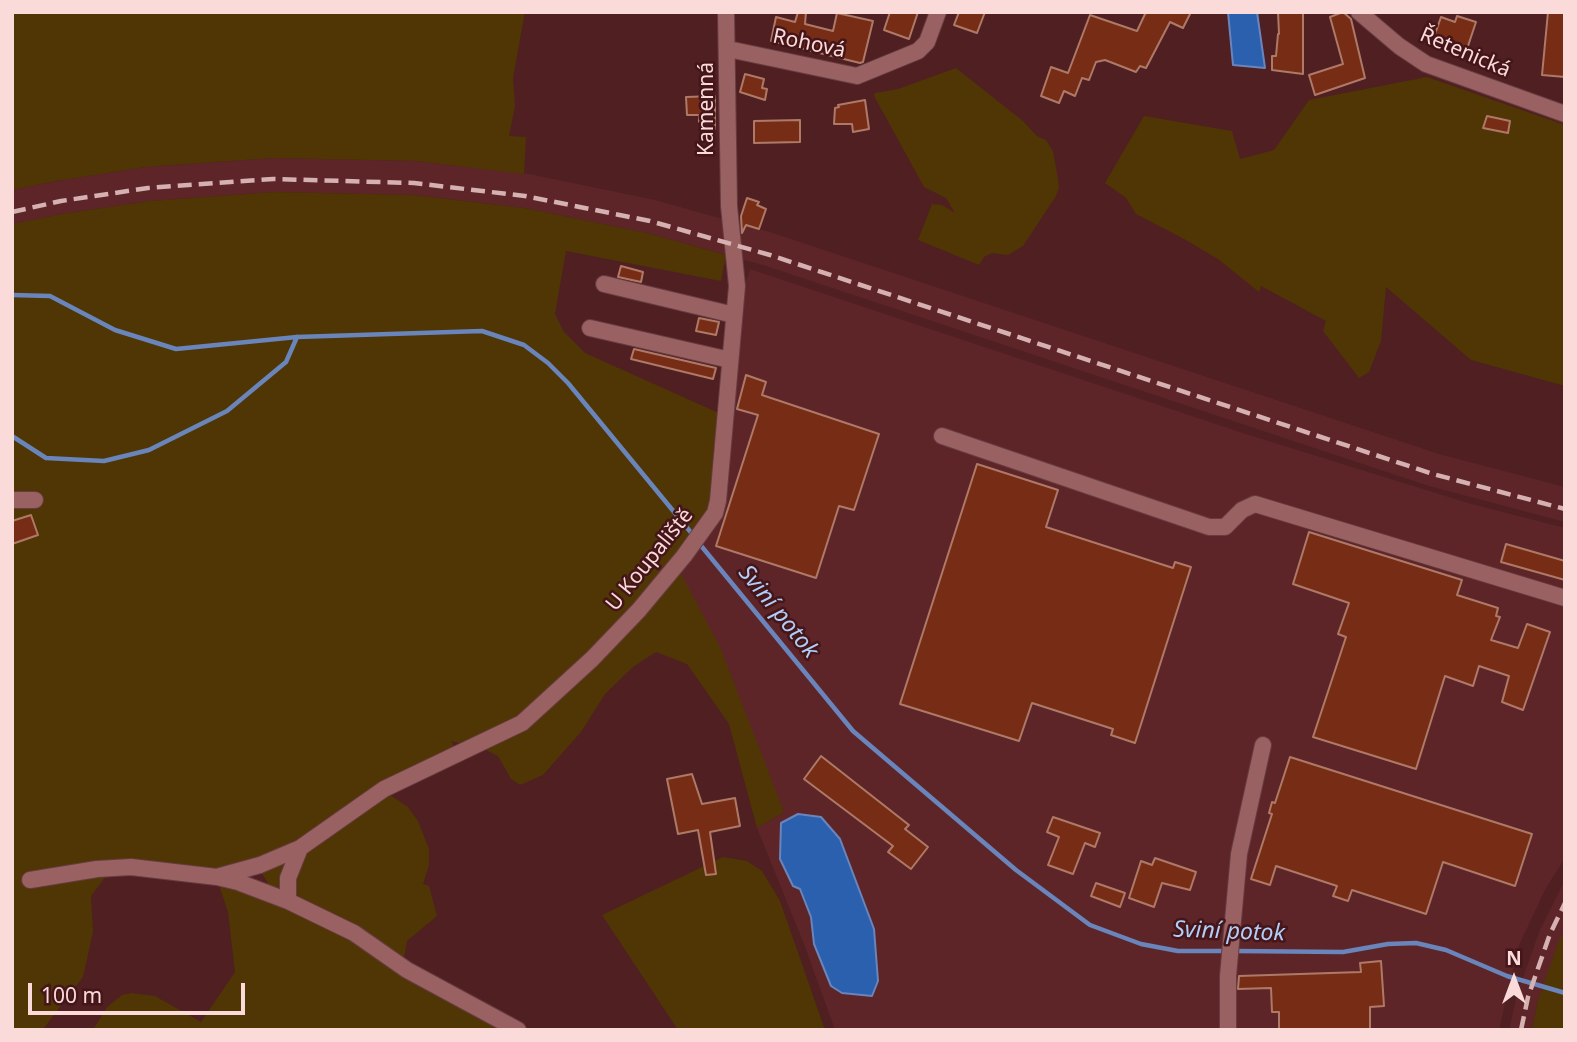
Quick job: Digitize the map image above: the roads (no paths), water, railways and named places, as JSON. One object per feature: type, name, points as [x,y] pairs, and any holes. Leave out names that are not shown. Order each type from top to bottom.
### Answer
[{"type":"street","name":"Kamenná","points":[[726,12],[729,206]]},
{"type":"street","name":"Rohová","points":[[727,49],[857,75],[918,51],[927,42],[938,12]]},
{"type":"street","name":"Řetenická","points":[[1359,12],[1399,46],[1426,64],[1565,114]]},
{"type":"street","name":"U Koupaliště","points":[[217,877],[260,865],[300,848],[384,789],[522,723],[592,659],[639,610],[708,526],[718,501],[737,286],[729,206]]},
{"type":"street","points":[[604,284],[734,315]]},
{"type":"street","points":[[590,328],[730,360]]},
{"type":"street","points":[[942,436],[1209,527],[1224,527],[1242,510],[1255,505],[1565,598]]},
{"type":"street","points":[[12,500],[35,500]]},
{"type":"street","points":[[1228,1030],[1228,976],[1239,854],[1263,745]]},
{"type":"street","points":[[288,901],[288,878],[300,848]]},
{"type":"street","points":[[30,880],[97,869],[131,867],[238,882],[288,901],[355,933],[407,970],[518,1030]]},
{"type":"water","points":[[1228,12],[1257,12],[1265,68],[1233,65]]},
{"type":"water","points":[[798,814],[821,817],[840,839],[874,929],[878,981],[872,996],[842,993],[831,986],[814,944],[811,917],[800,889],[793,886],[780,859],[781,823]]},
{"type":"waterway","name":"Sviní potok","points":[[12,295],[50,296],[115,330],[176,349],[297,337],[482,331],[524,345],[568,383],[693,535]]},
{"type":"waterway","name":"Sviní potok","points":[[12,436],[46,458],[104,461],[149,450],[227,411],[286,362],[297,337]]},
{"type":"waterway","name":"Sviní potok","points":[[698,542],[853,731],[1016,870],[1090,925],[1141,944],[1178,951],[1227,951]]},
{"type":"waterway","name":"Sviní potok","points":[[1235,951],[1343,952],[1388,944],[1416,943],[1446,950],[1507,976],[1565,993]]},
{"type":"railway","points":[[12,212],[61,201],[148,188],[273,179],[414,183],[525,196],[650,221],[770,255],[1433,474],[1565,509]]},
{"type":"railway","points":[[1521,1030],[1528,997],[1550,934],[1565,903]]}]
